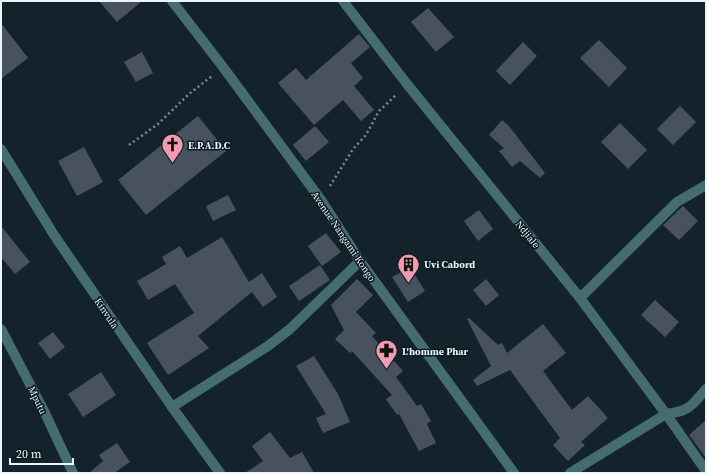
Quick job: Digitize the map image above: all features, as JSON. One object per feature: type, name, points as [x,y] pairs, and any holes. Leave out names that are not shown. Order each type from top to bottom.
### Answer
[{"type":"street","name":"Avenue Nangami Kongo","points":[[172,1],[223,67],[321,200],[360,261],[514,473]]},
{"type":"street","name":"Ndjiale","points":[[343,1],[407,84],[580,298],[666,414],[706,471]]},
{"type":"street","name":"Kinvula","points":[[1,149],[54,235],[172,407],[220,473]]},
{"type":"street","points":[[580,298],[677,202],[706,185]]},
{"type":"street","points":[[172,407],[268,346],[290,329],[360,261]]},
{"type":"street","name":"Mputu","points":[[1,329],[45,413],[73,473]]},
{"type":"street","points":[[570,473],[666,414],[682,412],[688,409],[706,389]]},
{"type":"path","points":[[129,145],[158,124],[190,94],[223,67]]},
{"type":"path","points":[[321,200],[353,149],[366,135],[379,111],[407,84]]},
{"type":"building","points":[[99,1],[142,1],[117,22]]},
{"type":"building","points":[[428,8],[454,37],[436,52],[411,22]]},
{"type":"building","points":[[1,23],[28,58],[1,79]]},
{"type":"building","points":[[359,34],[370,47],[351,63],[363,78],[354,86],[374,110],[361,121],[343,100],[314,125],[278,83],[296,68],[306,80]]},
{"type":"building","points":[[599,40],[627,68],[609,87],[580,58]]},
{"type":"building","points":[[523,42],[537,56],[510,85],[496,71]]},
{"type":"building","points":[[142,52],[153,73],[136,82],[124,62]]},
{"type":"building","points":[[680,106],[696,122],[673,145],[657,129]]},
{"type":"building","name":"E.P.A.D.C","points":[[198,116],[226,151],[146,215],[118,180]]},
{"type":"building","points":[[502,120],[509,126],[545,173],[540,178],[520,161],[512,167],[499,151],[504,148],[489,135]]},
{"type":"building","points":[[620,123],[647,150],[628,169],[601,142]]},
{"type":"building","points":[[315,126],[329,142],[306,161],[293,145]]},
{"type":"building","points":[[84,147],[103,182],[77,196],[58,161]]},
{"type":"building","points":[[228,195],[236,210],[213,221],[206,206]]},
{"type":"building","points":[[683,206],[698,221],[679,240],[663,225]]},
{"type":"building","points":[[479,210],[493,229],[478,241],[464,221]]},
{"type":"building","points":[[1,226],[30,262],[15,274],[1,257]]},
{"type":"building","points":[[326,233],[341,252],[322,266],[308,246]]},
{"type":"building","points":[[222,237],[249,282],[262,273],[277,297],[263,307],[252,292],[198,336],[209,348],[168,375],[147,343],[194,313],[175,284],[148,300],[137,281],[166,264],[162,257],[180,246],[187,258]]},
{"type":"building","points":[[320,265],[330,280],[299,301],[289,286]]},
{"type":"building","name":"Uvi Cabord","points":[[410,267],[425,291],[408,302],[392,277]]},
{"type":"building","points":[[357,279],[373,295],[356,312],[376,333],[372,336],[403,371],[396,377],[417,406],[421,404],[431,421],[427,424],[436,443],[419,451],[399,414],[397,415],[386,399],[392,395],[352,351],[350,353],[335,339],[344,330],[331,305]]},
{"type":"building","points":[[486,279],[499,295],[486,306],[473,290]]},
{"type":"building","points":[[655,300],[679,322],[665,337],[641,315]]},
{"type":"building","points":[[469,318],[498,345],[502,343],[507,353],[543,324],[566,353],[543,371],[572,410],[588,396],[608,418],[581,442],[585,445],[568,461],[553,445],[560,438],[510,370],[477,386],[473,380],[491,366],[467,319]]},
{"type":"building","points":[[53,332],[65,347],[50,359],[38,343]]},
{"type":"building","points":[[314,356],[338,394],[350,422],[323,433],[316,418],[326,414],[296,366]]},
{"type":"building","points":[[101,372],[116,395],[83,417],[68,394]]},
{"type":"building","points":[[706,420],[706,458],[689,435]]},
{"type":"building","points":[[270,432],[290,458],[302,452],[314,473],[245,473],[263,461],[252,446]]},
{"type":"building","points":[[117,443],[130,462],[114,473],[89,473],[103,461],[99,455]]},
{"type":"place","name":"E.P.A.D.C","points":[[172,164]]},
{"type":"place","name":"Uvi Cabord","points":[[409,284]]},
{"type":"place","name":"L'homme Phar","points":[[387,370]]}]
